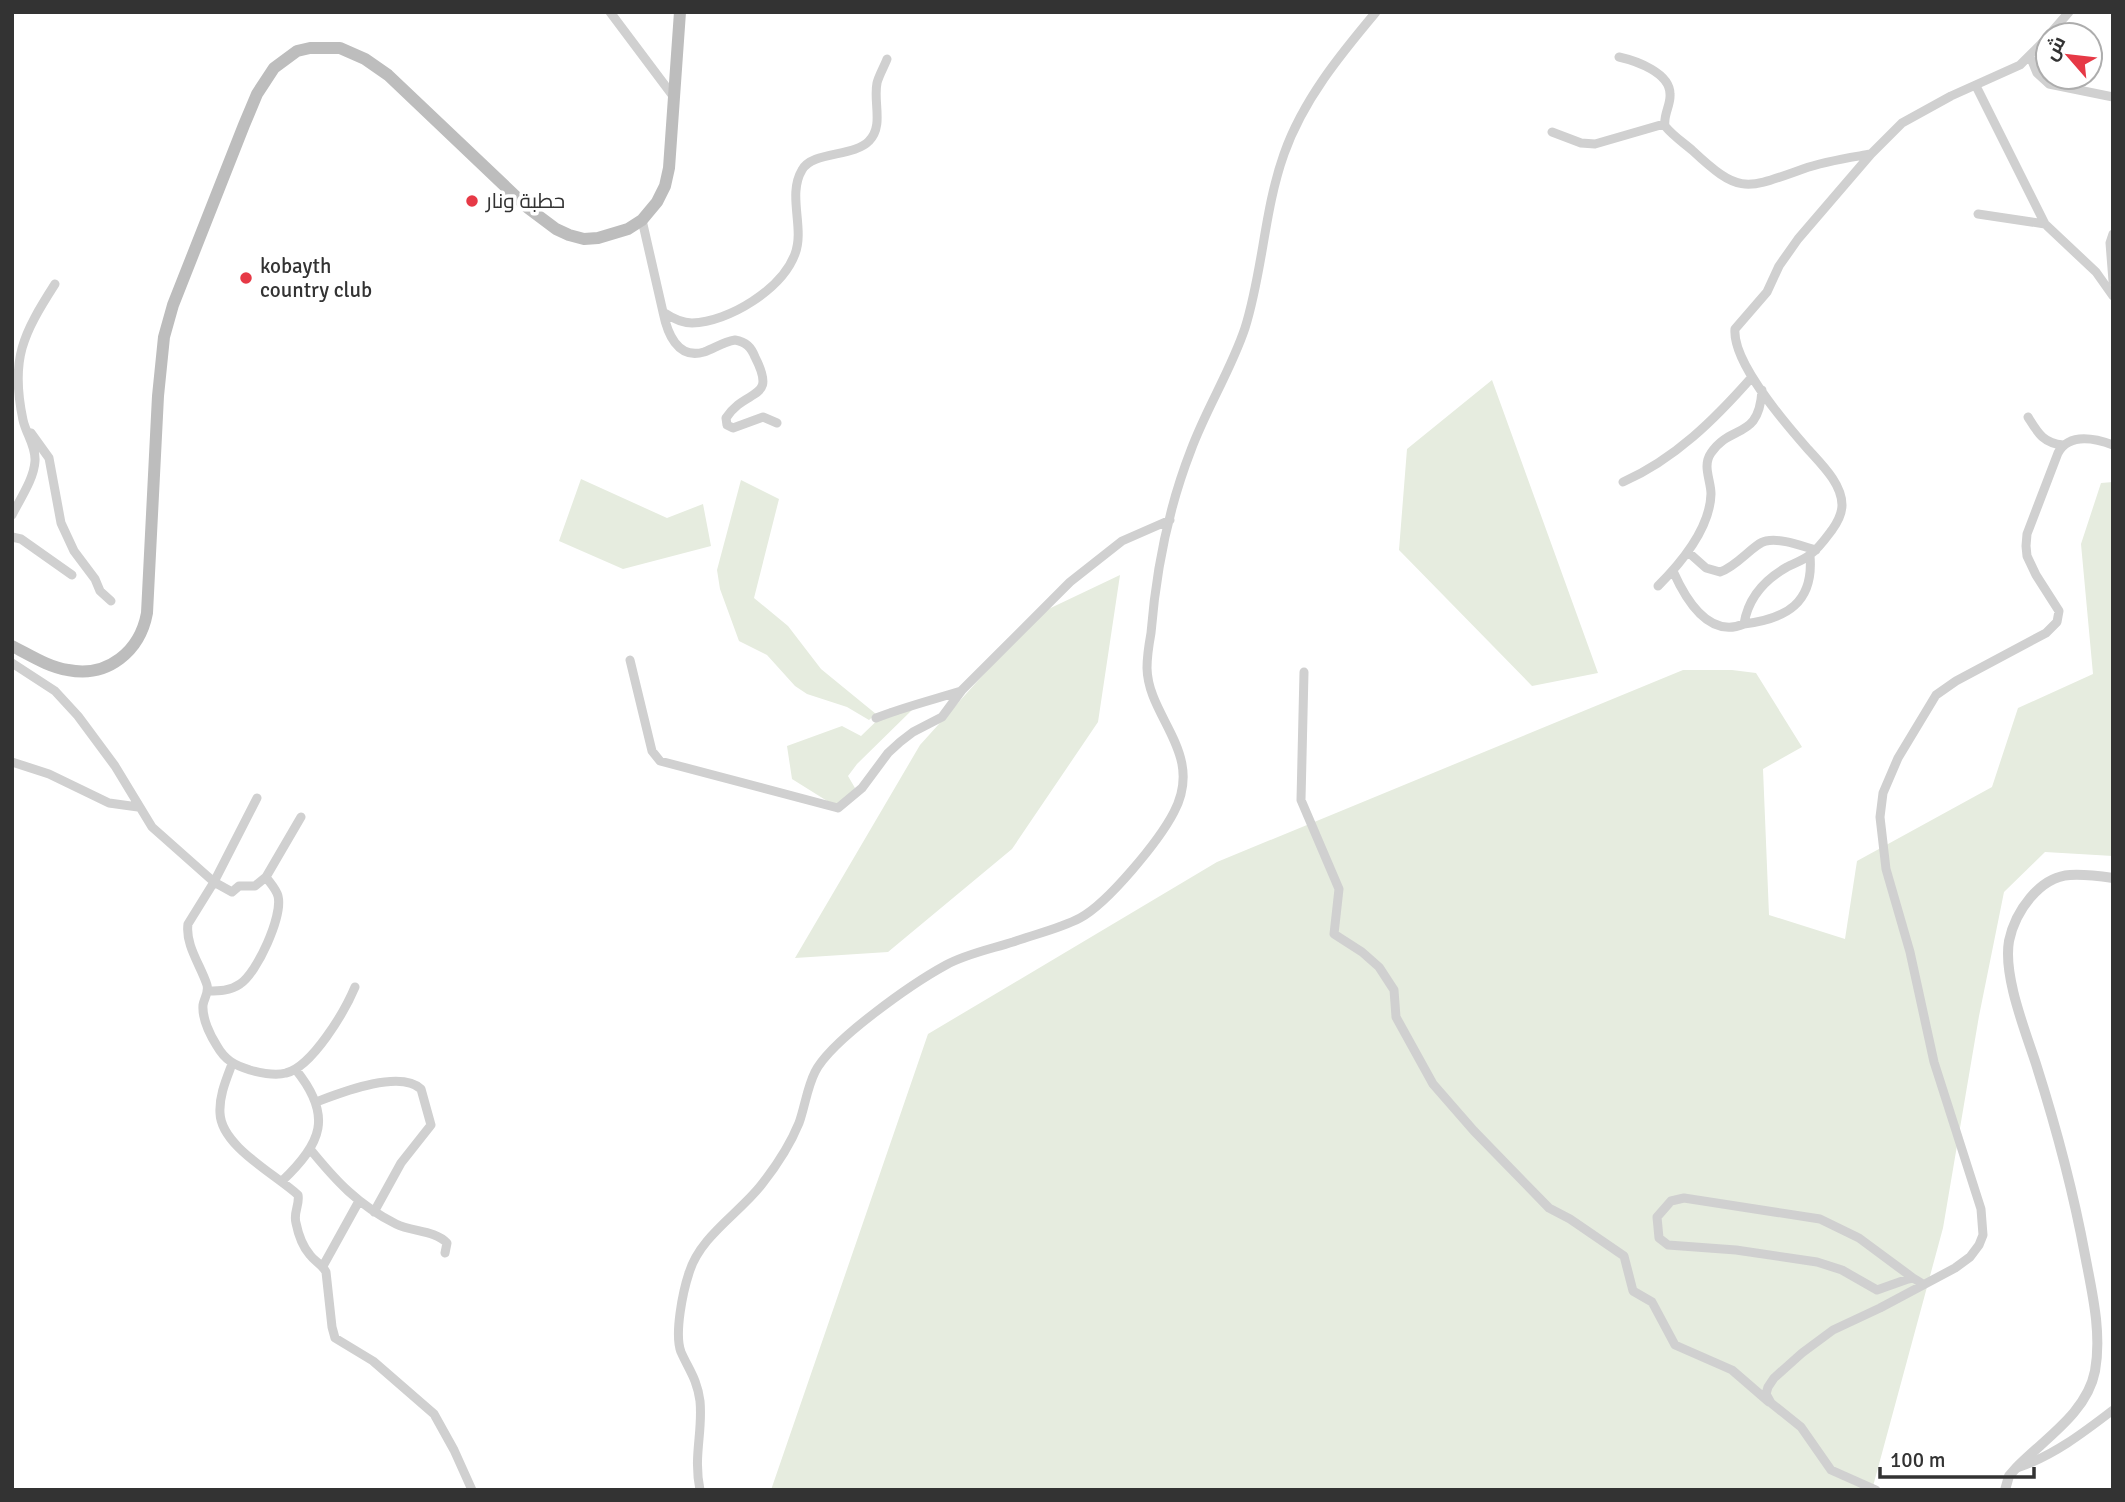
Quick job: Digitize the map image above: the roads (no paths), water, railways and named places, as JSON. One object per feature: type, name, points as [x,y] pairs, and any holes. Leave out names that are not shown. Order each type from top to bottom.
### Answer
[{"type":"main road","points":[[12,646],[66,670],[94,671],[125,655],[140,637],[147,613],[159,384],[169,320],[257,94],[274,68],[297,51],[325,47],[340,48],[365,58],[388,75],[528,208],[556,229],[584,239],[598,238],[628,229],[642,220],[657,202],[664,186],[669,168],[680,12]]},
{"type":"street","points":[[610,12],[673,96]]},
{"type":"street","points":[[700,1490],[696,1459],[700,1401],[694,1375],[679,1345],[680,1320],[688,1273],[701,1250],[760,1187],[782,1156],[798,1125],[812,1080],[821,1062],[889,1003],[951,962],[1075,920],[1096,908],[1112,893],[1156,839],[1174,812],[1182,789],[1181,761],[1175,741],[1149,684],[1147,669],[1154,592],[1170,520],[1191,450],[1244,331],[1283,154],[1307,105],[1328,72],[1376,12]]},
{"type":"street","points":[[1744,624],[1749,604],[1761,587],[1785,568],[1813,553],[1839,518],[1842,509],[1840,492],[1825,468],[1788,426],[1752,377],[1738,349],[1735,329],[1767,292],[1787,254],[1871,154],[1902,123],[2006,73],[2034,52]]},
{"type":"street","points":[[2030,56],[2037,73],[2049,84],[2113,97]]},
{"type":"street","points":[[1619,57],[1648,68],[1667,81],[1671,95],[1664,124],[1668,130],[1717,174],[1741,184],[1761,184],[1825,162],[1871,154]]},
{"type":"street","points":[[663,312],[680,322],[704,321],[742,308],[775,283],[788,268],[799,240],[797,199],[802,169],[812,161],[861,147],[872,138],[877,117],[877,84],[887,59]]},
{"type":"street","points":[[1976,86],[2045,223],[2096,272],[2113,296]]},
{"type":"street","points":[[1552,132],[1581,143],[1595,144],[1664,124]]},
{"type":"street","points":[[1978,214],[2045,223]]},
{"type":"street","points":[[642,220],[669,336],[682,349],[692,353],[735,340],[751,348],[765,376],[760,390],[733,408],[726,418],[727,425],[733,428],[763,417],[777,423]]},
{"type":"street","points":[[2113,234],[2110,254],[2113,281]]},
{"type":"street","points":[[12,515],[30,479],[35,461],[24,423],[18,378],[21,349],[29,326],[55,284]]},
{"type":"street","points":[[1623,482],[1672,455],[1723,410],[1752,377]]},
{"type":"street","points":[[1658,586],[1688,552],[1710,504],[1711,492],[1706,468],[1710,454],[1716,447],[1751,424],[1760,408],[1762,390]]},
{"type":"street","points":[[2028,417],[2047,442],[2063,445],[2082,438],[2113,445]]},
{"type":"street","points":[[24,423],[49,458],[61,523],[74,551],[95,579],[100,591],[111,601]]},
{"type":"street","points":[[1771,1403],[1766,1394],[1770,1383],[1818,1340],[1843,1324],[1880,1308],[1955,1268],[1970,1257],[1982,1239],[1983,1219],[1934,1062],[1910,952],[1886,869],[1880,827],[1883,793],[1898,758],[1936,695],[1956,681],[2046,633],[2057,622],[2059,611],[2036,575],[2027,556],[2026,546],[2031,522],[2063,445]]},
{"type":"street","points":[[630,660],[652,751],[660,761],[838,808],[862,788],[888,753],[900,742],[942,717],[962,690],[1070,582],[1122,541],[1170,520]]},
{"type":"street","points":[[12,537],[21,539],[72,575]]},
{"type":"street","points":[[1688,552],[1706,568],[1720,572],[1738,564],[1755,547],[1766,541],[1779,541],[1813,553]]},
{"type":"street","points":[[1673,571],[1690,602],[1707,620],[1728,628],[1780,617],[1807,589],[1813,553]]},
{"type":"street","points":[[12,663],[55,691],[78,716],[115,766],[138,807],[162,836],[214,882],[232,892],[239,886],[255,886],[266,877],[301,817]]},
{"type":"street","points":[[1304,672],[1301,800],[1339,889],[1334,934],[1379,967],[1394,990],[1396,1017],[1433,1084],[1549,1209],[1570,1219],[1624,1255],[1633,1291],[1652,1301],[1675,1345],[1732,1370],[1801,1427],[1831,1470],[1876,1490]]},
{"type":"street","points":[[876,718],[909,705],[920,705],[962,690]]},
{"type":"street","points":[[12,762],[49,774],[109,803],[138,807]]},
{"type":"street","points":[[257,798],[214,882],[190,918],[187,930],[208,991],[203,1006],[205,1019],[215,1043],[232,1064],[255,1072],[275,1074],[296,1070],[334,1026],[346,1009],[355,987]]},
{"type":"street","points":[[2005,1490],[2009,1476],[2078,1406],[2089,1390],[2097,1352],[2091,1287],[2081,1232],[2062,1151],[2015,993],[2009,965],[2009,942],[2024,905],[2039,889],[2054,879],[2068,875],[2113,878]]},
{"type":"street","points":[[208,991],[224,991],[236,987],[243,982],[261,955],[272,931],[279,905],[275,890],[266,877]]},
{"type":"street","points":[[232,1064],[220,1102],[222,1125],[237,1145],[298,1195],[299,1202],[294,1215],[296,1227],[311,1258],[323,1266],[326,1272],[335,1338],[373,1361],[434,1414],[472,1490]]},
{"type":"street","points":[[282,1181],[315,1142],[317,1129],[316,1102],[312,1091],[296,1070]]},
{"type":"street","points":[[316,1102],[380,1083],[414,1083],[422,1089],[431,1125],[401,1163],[374,1212]]},
{"type":"street","points":[[310,1149],[333,1178],[359,1201],[374,1212],[412,1231],[441,1237],[448,1246],[445,1253]]},
{"type":"street","points":[[1913,1278],[1877,1290],[1842,1270],[1817,1262],[1736,1250],[1668,1245],[1659,1238],[1657,1217],[1671,1201],[1684,1198],[1820,1219],[1860,1238],[1923,1284]]},
{"type":"street","points":[[323,1266],[359,1201]]},
{"type":"street","points":[[2016,1468],[2049,1454],[2113,1410]]},
{"type":"place","name":"حطبة ونار","points":[[472,201]]},
{"type":"place","name":"kobayth country club","points":[[246,278]]}]
